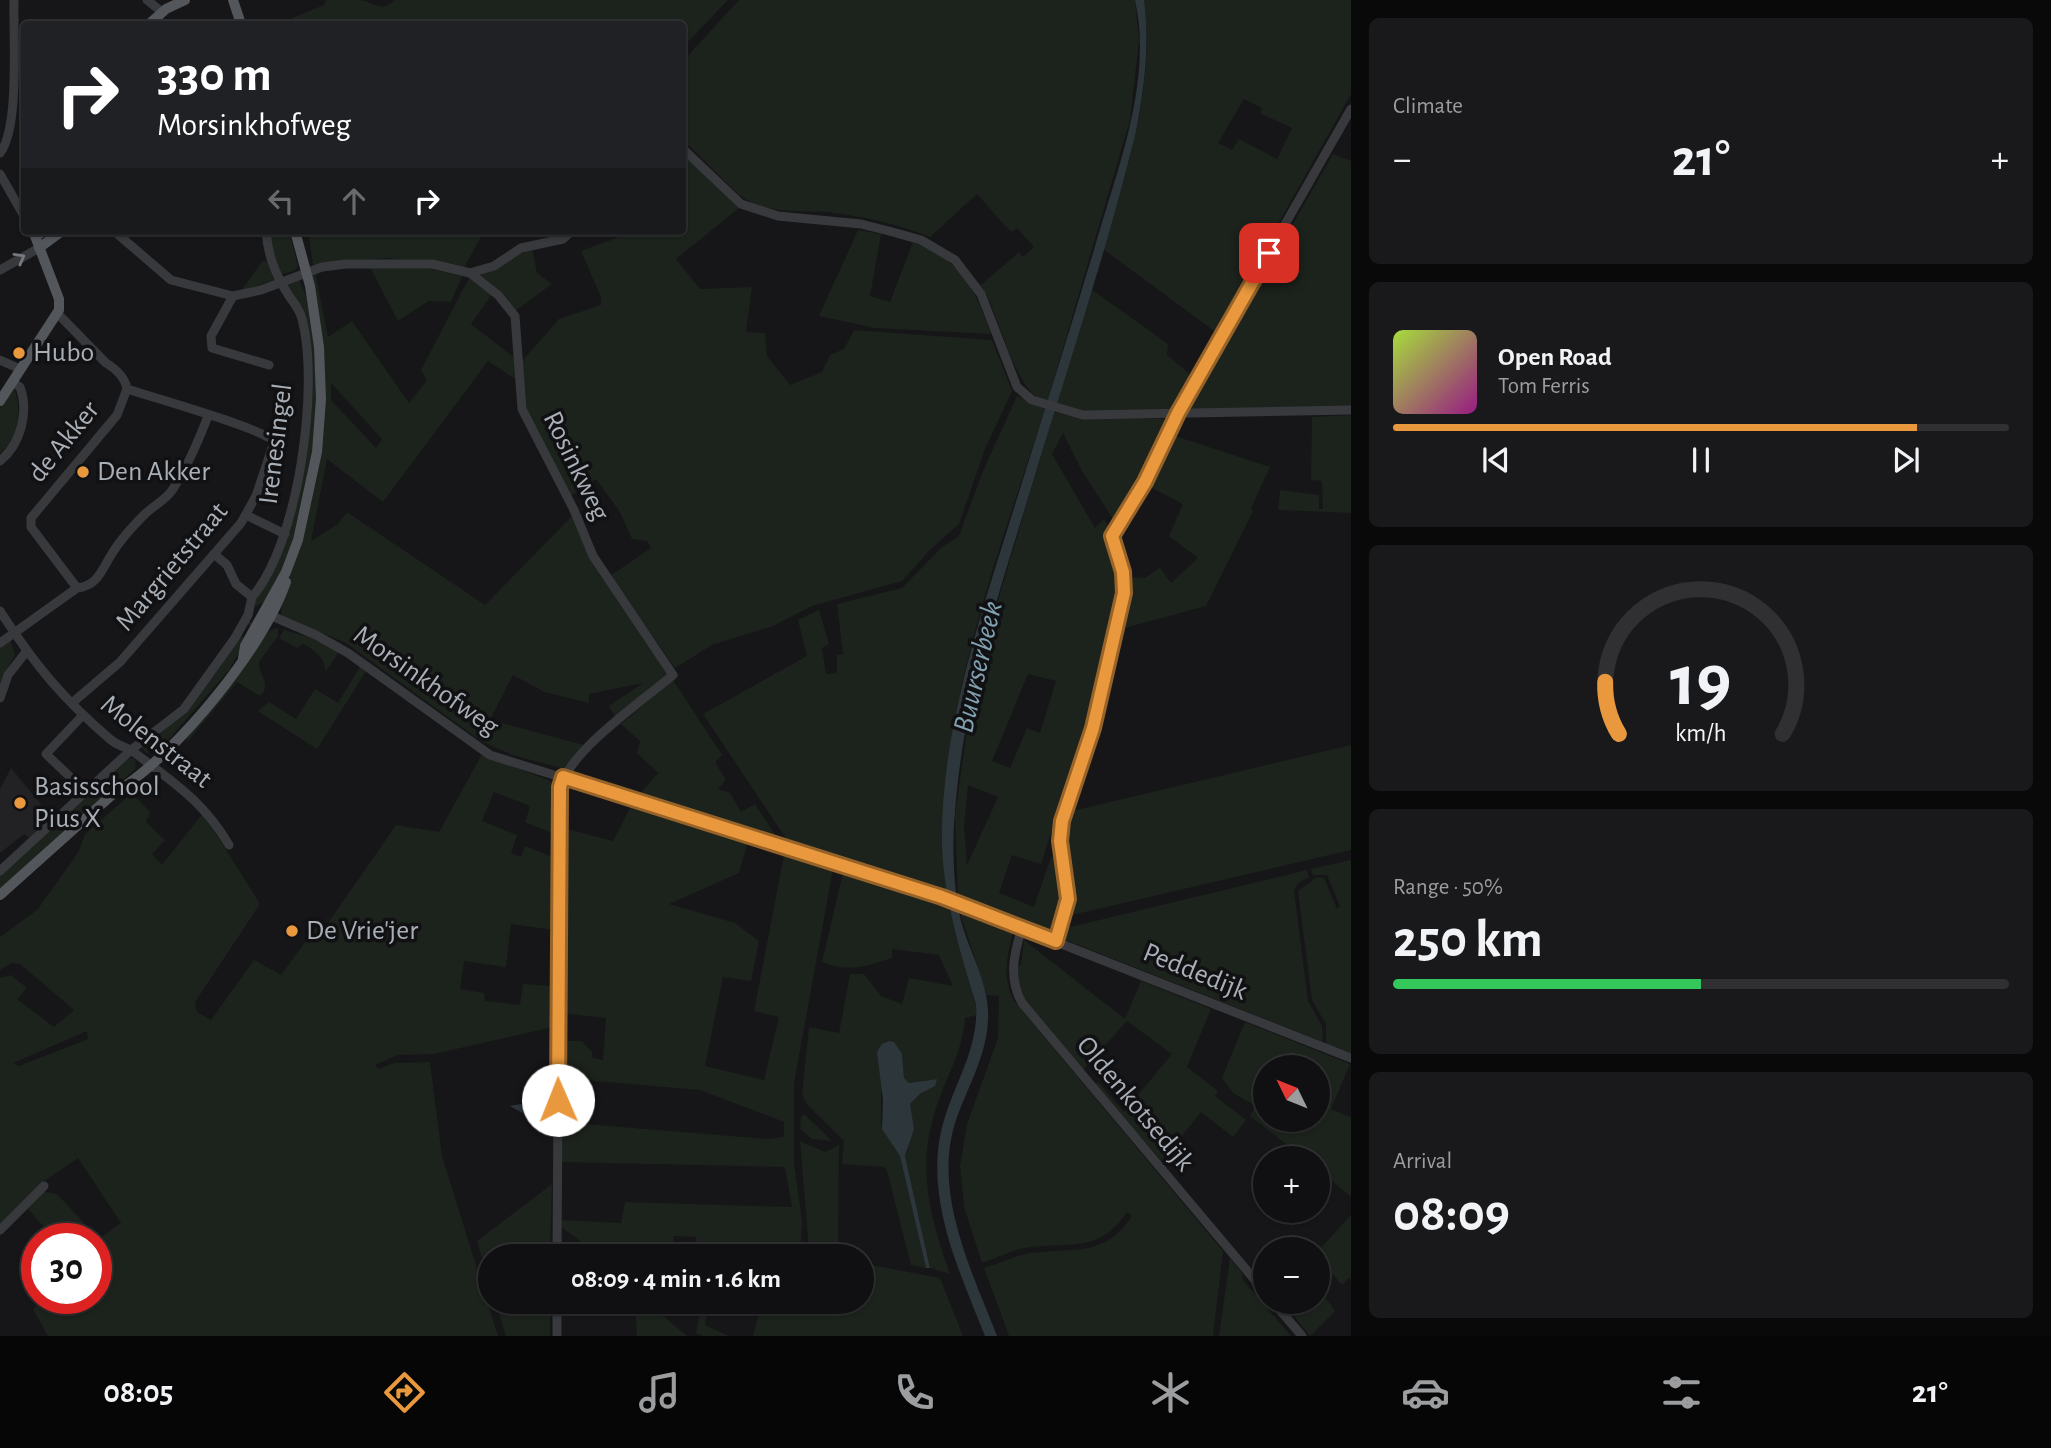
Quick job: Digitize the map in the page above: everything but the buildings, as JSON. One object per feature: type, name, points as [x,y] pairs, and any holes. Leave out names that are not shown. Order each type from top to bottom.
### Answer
[{"type":"main road","points":[[152,21],[162,12],[185,0]]},
{"type":"main road","points":[[233,0],[240,21]]},
{"type":"main road","points":[[0,401],[58,314],[59,299],[40,248],[47,235]]},
{"type":"main road","points":[[0,895],[178,737],[219,691],[243,658],[268,615],[298,540],[317,452],[321,399],[318,347],[310,293],[296,235]]},
{"type":"street","points":[[0,153],[6,145],[12,124],[14,0]]},
{"type":"street","points":[[147,0],[162,12]]},
{"type":"street","points":[[1056,941],[1068,899],[1060,841],[1062,821],[1093,728],[1124,593],[1123,572],[1112,536],[1156,462],[1178,413],[1351,109]]},
{"type":"street","points":[[686,152],[741,204],[778,216],[836,221],[889,231],[921,240],[955,260],[981,294],[1017,387],[1032,400],[1083,415],[1351,410]]},
{"type":"street","points":[[0,174],[21,211]]},
{"type":"street","points":[[124,235],[171,280],[233,296],[248,294],[304,272],[346,264],[408,262],[432,264],[470,273],[494,265],[521,248],[563,239],[568,235]]},
{"type":"street","name":"Irenesingel","points":[[0,871],[131,750],[170,722],[195,695],[244,622],[253,597],[268,579],[285,534],[302,454],[308,402],[303,321],[280,281],[268,253],[266,235]]},
{"type":"street","points":[[0,270],[40,248]]},
{"type":"street","name":"Rosinkweg","points":[[470,273],[499,295],[515,316],[522,409],[574,510],[593,556],[673,675],[582,753],[563,777]]},
{"type":"street","points":[[233,296],[229,309],[211,336],[212,348],[269,365]]},
{"type":"street","points":[[0,643],[77,588],[88,586],[98,578],[113,551],[174,489],[193,456],[208,416],[127,389],[126,382],[114,368],[58,314]]},
{"type":"street","points":[[0,360],[20,369]]},
{"type":"street","points":[[0,461],[12,448],[22,428],[22,394],[20,387],[12,382]]},
{"type":"street","name":"de Akker","points":[[77,588],[31,527],[31,518],[117,415],[127,389]]},
{"type":"street","name":"Margrietstraat","points":[[72,703],[120,662],[246,515],[256,496],[273,446],[272,439],[244,429],[234,421],[208,416]]},
{"type":"street","name":"Irenesingel","points":[[246,515],[285,534]]},
{"type":"street","points":[[214,554],[227,565],[236,584],[253,597]]},
{"type":"street","name":"Molenstraat","points":[[0,611],[41,673],[114,743],[131,750],[198,801],[229,845]]},
{"type":"street","name":"Morsinkhofweg","points":[[268,615],[316,635],[348,653],[478,748],[945,898],[1022,928]]},
{"type":"street","points":[[0,698],[8,675],[26,652]]},
{"type":"street","points":[[83,715],[46,754],[87,793]]},
{"type":"street","points":[[557,1244],[559,815],[563,777]]},
{"type":"street","name":"Peddedijk","points":[[1022,928],[1351,1058]]},
{"type":"street","name":"Oldenkotsedijk","points":[[1022,928],[1013,962],[1014,983],[1022,1003],[1253,1278]]},
{"type":"street","points":[[0,1230],[44,1186]]},
{"type":"street","points":[[557,1314],[557,1336]]},
{"type":"street","points":[[1283,1314],[1302,1336]]},
{"type":"shaded area","points":[[326,0],[360,0],[386,6],[395,0],[728,0],[686,44],[686,21],[294,21],[292,18],[324,5]]},
{"type":"shaded area","points":[[739,0],[1135,0],[1139,41],[1130,120],[1047,403],[1035,396],[1016,368],[981,285],[1019,252],[1023,257],[1034,247],[1017,228],[1012,232],[1006,227],[977,194],[930,237],[895,225],[858,217],[774,209],[750,202],[739,195],[686,143],[686,58]]},
{"type":"shaded area","points":[[1144,0],[1351,0],[1351,94],[1217,333],[1103,249],[1137,126],[1146,64]],"holes":[[[1244,99],[1262,108],[1260,113],[1292,128],[1277,159],[1239,139],[1232,150],[1218,143]]]},
{"type":"shaded area","points":[[1333,154],[1351,161],[1351,406],[1181,411],[1191,402]]},
{"type":"shaded area","points":[[686,158],[739,208],[676,259],[700,289],[752,287],[746,332],[765,333],[767,356],[790,385],[822,372],[830,355],[844,349],[854,330],[992,340],[1012,391],[985,449],[959,524],[931,549],[902,581],[812,606],[773,626],[712,645],[675,668],[610,576],[651,548],[647,541],[632,539],[620,512],[596,479],[569,497],[527,413],[522,361],[559,319],[601,305],[601,297],[581,251],[624,235],[686,235]]},
{"type":"shaded area","points":[[858,230],[881,234],[870,296],[890,302],[913,242],[943,258],[964,277],[991,334],[875,328],[819,316]]},
{"type":"shaded area","points":[[269,235],[290,235],[298,266],[295,270],[280,275]]},
{"type":"shaded area","points":[[309,235],[482,235],[463,270],[387,258],[313,265]]},
{"type":"shaded area","points":[[532,248],[537,273],[552,284],[515,311],[476,276]]},
{"type":"shaded area","points":[[263,260],[267,262],[274,280],[241,291]]},
{"type":"shaded area","points":[[370,267],[421,267],[462,276],[451,302],[429,301],[398,321]]},
{"type":"shaded area","points":[[315,272],[328,337],[352,321],[409,403],[427,380],[421,370],[469,278],[492,294],[471,324],[516,359],[515,379],[488,361],[383,502],[327,459],[311,541],[338,524],[347,512],[485,605],[572,516],[668,675],[616,719],[609,706],[643,683],[589,694],[589,703],[544,692],[513,675],[490,720],[588,746],[565,769],[512,755],[481,741],[346,643],[282,616],[280,604],[302,540],[321,453],[311,278]],"holes":[[[331,383],[382,439],[376,448],[331,400]]]},
{"type":"shaded area","points":[[298,277],[307,298],[314,346],[317,404],[312,454],[288,561],[265,601],[255,607],[255,598],[273,572],[305,453],[307,327],[285,285]]},
{"type":"shaded area","points":[[1091,289],[1168,344],[1167,355],[1192,376],[1173,409],[1087,411],[1056,406]]},
{"type":"shaded area","points":[[14,388],[18,423],[12,440],[0,453],[0,408]]},
{"type":"shaded area","points":[[1017,396],[1045,408],[987,588],[957,710],[947,772],[944,834],[947,896],[791,846],[703,714],[807,656],[798,620],[819,610],[829,644],[822,648],[826,674],[837,673],[837,655],[843,654],[837,604],[902,588],[942,547],[959,536],[983,471]]},
{"type":"shaded area","points":[[1054,412],[1083,418],[1169,419],[1144,473],[1115,522],[1082,471],[1063,433],[1052,454],[1095,528],[1104,519],[1107,523],[1119,590],[1093,703],[1041,864],[1012,855],[999,893],[1034,907],[1051,857],[1056,858],[1064,897],[1060,917],[1049,933],[958,900],[955,815],[974,681]],"holes":[[[1028,674],[1056,681],[1040,733],[1027,728],[1010,768],[992,761]],[[968,785],[998,797],[967,865],[964,827]]]},
{"type":"shaded area","points":[[1351,415],[1351,513],[1278,510],[1280,490],[1319,495],[1319,509],[1323,509],[1322,481],[1311,480],[1312,417]]},
{"type":"shaded area","points":[[1175,436],[1270,467],[1251,508],[1253,511],[1206,606],[1125,628],[1131,596],[1129,577],[1145,578],[1160,568],[1171,583],[1198,558],[1169,536],[1183,504],[1150,487]]},
{"type":"shaded area","points":[[249,621],[255,625],[229,670],[164,745],[156,751],[146,753],[141,746],[159,736],[240,635],[244,638],[252,627],[247,623]]},
{"type":"shaded area","points":[[278,628],[278,636],[259,662],[265,684],[264,692],[260,696],[237,682],[188,741],[183,736],[270,630]]},
{"type":"shaded area","points":[[284,630],[312,638],[339,652],[326,671],[321,658],[312,649],[303,644],[297,648],[279,638]]},
{"type":"shaded area","points":[[9,637],[15,655],[0,683],[0,643]]},
{"type":"shaded area","points":[[360,667],[366,671],[317,749],[258,711],[269,702],[296,719],[315,689],[338,703]]},
{"type":"shaded area","points":[[673,680],[722,755],[715,762],[726,780],[718,789],[730,793],[741,812],[755,804],[781,844],[620,792],[639,795],[658,773],[637,753],[640,741],[621,724]]},
{"type":"shaded area","points":[[1351,745],[1351,850],[1072,915],[1067,840],[1072,811]]},
{"type":"shaded area","points":[[482,754],[555,783],[555,834],[525,822],[530,806],[494,792],[482,821],[517,835],[511,853],[521,857],[525,846],[555,858],[554,930],[511,924],[506,967],[464,961],[460,989],[484,993],[485,1001],[520,1005],[523,984],[553,986],[553,1027],[434,1054],[398,1055],[375,1065],[379,1069],[394,1063],[430,1062],[442,1156],[478,1272],[478,1314],[491,1314],[498,1336],[48,1336],[36,1314],[112,1314],[112,1230],[121,1223],[78,1158],[43,1182],[0,1226],[0,978],[11,975],[27,988],[17,999],[54,1027],[74,1010],[20,964],[12,963],[0,970],[0,937],[37,910],[78,853],[85,834],[132,793],[150,812],[146,822],[165,840],[152,854],[162,865],[203,813],[260,904],[195,1002],[197,1012],[211,1020],[254,960],[281,975],[316,927],[326,926],[396,825],[439,832]],"holes":[[[87,1031],[88,1039],[19,1066],[13,1063]]]},
{"type":"shaded area","points":[[133,758],[136,761],[135,769],[0,889],[0,874],[126,759]]},
{"type":"shaded area","name":"Basisschool Pius X","points":[[11,768],[52,818],[29,838],[24,834],[0,853],[0,789]]},
{"type":"shaded area","points":[[631,806],[748,842],[739,873],[669,904],[735,923],[759,941],[751,981],[723,977],[705,1066],[764,1080],[779,1017],[754,1011],[784,855],[833,869],[794,1083],[794,1164],[802,1220],[801,1244],[696,1244],[696,1237],[674,1236],[673,1244],[584,1244],[560,1226],[560,1220],[621,1223],[625,1202],[792,1207],[785,1167],[560,1162],[561,1122],[766,1139],[784,1137],[784,1122],[700,1090],[561,1078],[561,1041],[582,1041],[592,1052],[593,1058],[603,1060],[606,1018],[561,1013],[563,828],[613,841]]},
{"type":"shaded area","points":[[1351,860],[1351,1053],[1326,1044],[1326,1024],[1312,1000],[1298,891],[1317,877],[1324,878],[1337,909],[1340,906],[1327,875],[1313,875],[1311,869]]},
{"type":"shaded area","points":[[1307,870],[1309,877],[1297,884],[1294,891],[1308,1001],[1322,1026],[1323,1042],[1066,940],[1066,928]]},
{"type":"shaded area","points":[[843,873],[949,908],[976,1004],[977,1015],[965,1018],[961,1043],[934,1115],[927,1156],[928,1196],[950,1274],[930,1268],[905,1156],[908,1151],[910,1104],[936,1079],[909,1083],[904,1078],[902,1054],[881,1091],[882,1129],[900,1156],[926,1268],[911,1265],[887,1171],[884,1167],[842,1164],[844,1141],[806,1103],[802,1094],[809,1027],[839,1033],[850,974],[864,974],[881,996],[902,1004],[909,978],[953,986],[939,955],[892,949],[892,958],[866,966],[849,968],[822,962]]},
{"type":"shaded area","points":[[960,913],[1013,932],[1007,975],[1014,1001],[1223,1251],[1213,1336],[1009,1336],[984,1268],[1025,1254],[1097,1245],[1121,1230],[1132,1216],[1127,1212],[1105,1235],[1081,1244],[1024,1248],[982,1263],[964,1207],[960,1166],[967,1124],[998,1038],[999,996],[987,995]]},
{"type":"shaded area","points":[[1024,940],[1125,1019],[1141,981],[1211,1009],[1187,1067],[1218,1091],[1215,1096],[1246,1120],[1233,1137],[1201,1112],[1162,1161],[1093,1085],[1098,1082],[1124,1112],[1172,1054],[1127,1021],[1082,1071],[1027,1006],[1019,991],[1017,968],[1021,964]]},
{"type":"shaded area","points":[[1245,1022],[1328,1055],[1253,1055],[1253,1104],[1233,1093],[1222,1078]]},
{"type":"shaded area","points":[[1330,1056],[1350,1064],[1331,1109],[1351,1117],[1351,1197],[1330,1179],[1330,1146],[1289,1146],[1271,1132],[1330,1132]]},
{"type":"shaded area","points":[[804,1114],[832,1141],[812,1139],[800,1129],[801,1117]]},
{"type":"shaded area","points":[[800,1141],[825,1152],[839,1145],[838,1244],[809,1244]]},
{"type":"shaded area","points":[[552,1184],[550,1244],[478,1244],[477,1241]]},
{"type":"shaded area","points":[[41,1191],[57,1194],[84,1223],[40,1223],[26,1207]]},
{"type":"shaded area","points":[[1351,1215],[1351,1280],[1349,1278],[1342,1285],[1330,1271],[1330,1238]]},
{"type":"shaded area","points":[[1230,1258],[1253,1292],[1253,1314],[1272,1314],[1291,1336],[1219,1336]]},
{"type":"shaded area","points":[[874,1265],[940,1278],[963,1336],[753,1336],[759,1314],[874,1314]]},
{"type":"shaded area","points":[[1330,1304],[1335,1311],[1310,1336],[1293,1314],[1330,1314]]},
{"type":"shaded area","points":[[499,1314],[550,1314],[550,1336],[506,1336]]},
{"type":"shaded area","points":[[635,1314],[660,1314],[687,1336],[637,1336]]},
{"type":"shaded area","points":[[700,1314],[707,1314],[705,1325],[729,1336],[702,1336],[696,1333]]},
{"type":"water","name":"Buurserbeek","points":[[1135,0],[1144,0],[1146,51],[1135,136],[1096,276],[991,620],[972,695],[959,772],[954,838],[956,891],[960,917],[986,993],[988,1019],[981,1058],[956,1120],[950,1147],[949,1175],[952,1202],[966,1257],[997,1336],[985,1336],[946,1229],[937,1173],[945,1117],[971,1048],[976,1019],[976,1004],[946,886],[942,845],[943,802],[948,759],[965,672],[1123,154],[1140,61]]},
{"type":"water","points":[[894,1042],[902,1054],[904,1078],[909,1083],[937,1079],[935,1086],[921,1093],[910,1104],[914,1129],[905,1156],[930,1268],[926,1268],[900,1156],[882,1129],[883,1100],[877,1052],[882,1044]]},
{"type":"water","points":[[531,1102],[539,1106],[539,1115],[526,1115],[510,1106]]},
{"type":"place","name":"Hubo","points":[[19,353]]},
{"type":"place","name":"Den Akker","points":[[83,472]]},
{"type":"place","name":"Basisschool Pius X","points":[[20,803]]},
{"type":"place","name":"De Vrie'jer","points":[[292,931]]},
{"type":"route","points":[[558,1100],[560,787],[563,777],[942,897],[1056,941],[1064,921],[1068,899],[1060,841],[1062,821],[1093,728],[1124,593],[1123,572],[1112,536],[1145,482],[1178,413],[1269,253]]}]
